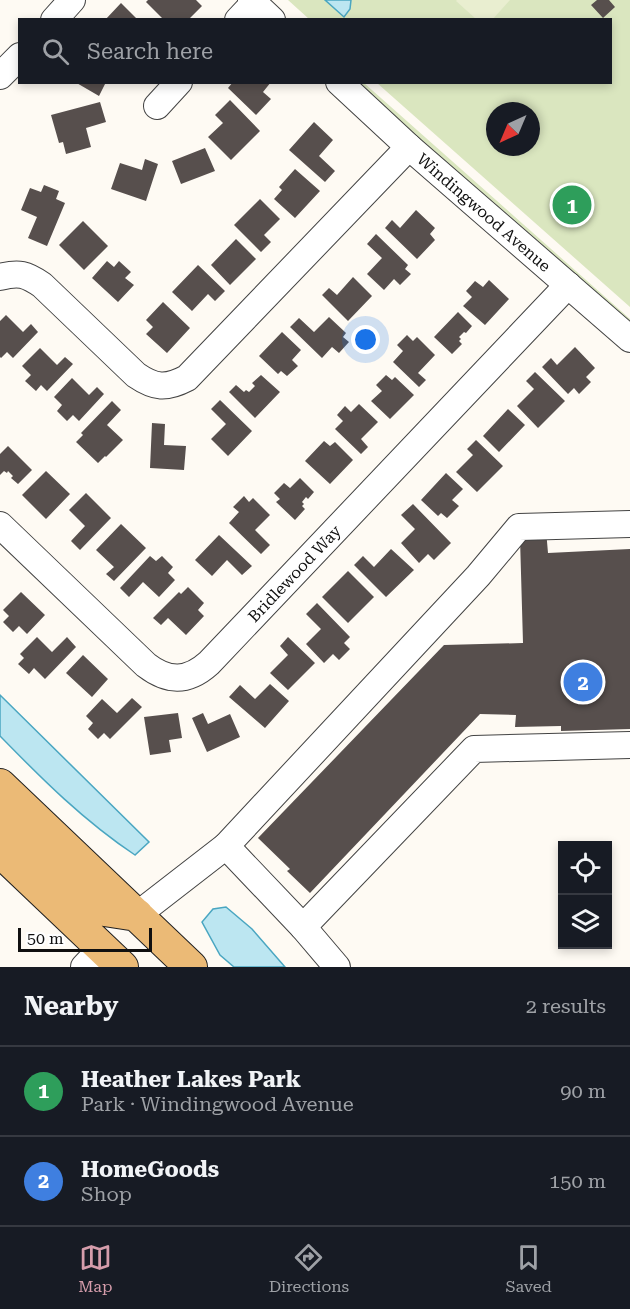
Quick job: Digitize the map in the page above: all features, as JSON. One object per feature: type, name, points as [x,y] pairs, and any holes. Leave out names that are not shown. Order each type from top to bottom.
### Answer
[{"type":"main road","points":[[0,785],[191,967]]},
{"type":"main road","points":[[0,818],[98,909],[137,915]]},
{"type":"main road","points":[[0,851],[102,961]]},
{"type":"street","points":[[56,18],[72,0]]},
{"type":"street","points":[[0,76],[18,58]]},
{"type":"street","points":[[157,106],[177,84]]},
{"type":"street","name":"Windingwood Avenue","points":[[341,84],[409,147],[630,339]]},
{"type":"street","points":[[0,277],[16,273],[30,277],[42,285],[136,375],[148,383],[162,386],[175,384],[187,378],[409,147]]},
{"type":"street","name":"Bridlewood Way","points":[[0,525],[156,673],[166,677],[180,678],[201,671],[568,285]]},
{"type":"street","points":[[137,915],[226,846],[478,576],[519,526],[630,524]]},
{"type":"street","points":[[303,927],[474,749],[630,745]]},
{"type":"street","points":[[226,846],[303,927],[337,967]]},
{"type":"green space","points":[[288,0],[630,0],[630,307],[378,84],[612,84],[612,18],[308,18]]},
{"type":"green space","points":[[510,0],[494,18],[475,18],[456,1]]},
{"type":"green space","points":[[360,84],[365,84],[630,319],[630,325],[506,218]]},
{"type":"water","points":[[325,0],[351,0],[350,9],[344,17]]},
{"type":"water","points":[[0,695],[149,842],[135,855],[81,814],[0,736]]},
{"type":"water","points":[[226,907],[252,929],[285,967],[234,967],[220,955],[202,922],[213,909]]},
{"type":"building","points":[[148,0],[196,0],[202,6],[190,18],[162,18],[146,2]]},
{"type":"building","points":[[597,0],[609,0],[615,7],[603,18],[591,5]]},
{"type":"building","points":[[121,3],[136,18],[107,18]]},
{"type":"building","points":[[78,84],[105,84],[99,96]]},
{"type":"building","points":[[231,84],[269,84],[263,92],[271,99],[256,115],[228,88]]},
{"type":"building","points":[[230,100],[260,131],[231,160],[208,137],[223,123],[215,115]]},
{"type":"building","points":[[100,102],[106,122],[86,128],[91,147],[66,154],[63,142],[59,143],[51,115]]},
{"type":"building","points":[[314,122],[333,140],[319,156],[335,171],[325,182],[289,150]]},
{"type":"building","points":[[205,148],[215,171],[181,184],[172,161]]},
{"type":"building","points":[[145,159],[158,164],[146,201],[111,189],[120,163],[142,170]]},
{"type":"building","points":[[295,169],[320,191],[295,218],[274,199],[282,190],[279,187]]},
{"type":"building","points":[[44,185],[59,191],[56,199],[65,203],[47,246],[28,238],[37,217],[21,210],[30,188],[41,192]]},
{"type":"building","points":[[260,199],[280,219],[264,235],[271,242],[261,252],[234,225]]},
{"type":"building","points":[[416,210],[435,228],[430,234],[435,240],[417,259],[385,228],[392,220],[400,228]]},
{"type":"building","points":[[83,221],[108,246],[84,270],[59,245]]},
{"type":"building","points":[[376,234],[408,265],[405,269],[411,274],[400,285],[394,279],[384,290],[367,274],[382,258],[367,244]]},
{"type":"building","points":[[236,239],[256,259],[230,285],[211,265]]},
{"type":"building","points":[[107,261],[114,267],[119,261],[131,272],[125,278],[134,285],[118,302],[92,278]]},
{"type":"building","points":[[198,265],[225,291],[215,301],[208,294],[192,311],[172,292]]},
{"type":"building","points":[[353,277],[372,296],[348,321],[322,295],[329,288],[337,295]]},
{"type":"building","points":[[489,280],[509,299],[485,325],[463,306],[472,297],[466,291],[475,281],[483,287]]},
{"type":"building","points":[[163,302],[190,328],[167,353],[146,334],[153,327],[146,320]]},
{"type":"building","points":[[458,312],[472,326],[459,337],[462,344],[452,354],[434,337]]},
{"type":"building","points":[[6,315],[23,332],[31,324],[38,332],[13,358],[7,352],[0,357],[0,321]]},
{"type":"building","points":[[329,317],[346,333],[343,337],[349,342],[339,353],[332,347],[322,358],[290,327],[299,318],[314,332]]},
{"type":"building","points":[[282,332],[301,350],[292,360],[298,366],[287,376],[281,371],[278,374],[259,356]]},
{"type":"building","points":[[407,335],[413,341],[417,337],[435,355],[418,373],[426,380],[419,387],[393,362],[403,351],[397,345]]},
{"type":"building","points":[[575,347],[595,368],[586,377],[591,382],[579,394],[574,388],[568,394],[542,367],[551,358],[557,365]]},
{"type":"building","points":[[40,348],[57,365],[65,357],[73,364],[47,391],[41,385],[36,391],[25,381],[31,375],[22,366]]},
{"type":"building","points":[[535,372],[565,401],[538,428],[517,406],[534,389],[526,381]]},
{"type":"building","points":[[261,375],[280,392],[255,418],[229,392],[236,385],[244,392],[246,390],[249,392],[255,386],[252,383]]},
{"type":"building","points":[[386,375],[392,380],[395,377],[414,395],[390,419],[371,401],[382,391],[376,385]]},
{"type":"building","points":[[72,378],[89,395],[97,387],[104,394],[79,421],[73,415],[67,421],[57,411],[62,405],[54,397]]},
{"type":"building","points":[[220,400],[252,431],[228,456],[211,439],[226,424],[211,409]]},
{"type":"building","points":[[112,401],[121,410],[107,425],[123,440],[98,463],[76,442],[83,435],[81,433]]},
{"type":"building","points":[[359,404],[378,422],[361,439],[368,447],[361,454],[335,429],[343,421],[337,415],[345,406],[351,412]]},
{"type":"building","points":[[508,409],[525,425],[499,452],[483,436]]},
{"type":"building","points":[[152,423],[165,424],[164,445],[186,446],[184,470],[150,468]]},
{"type":"building","points":[[476,440],[503,466],[477,492],[456,472],[473,455],[467,449]]},
{"type":"building","points":[[324,441],[330,446],[335,442],[353,460],[330,484],[305,461]]},
{"type":"building","points":[[8,446],[32,470],[18,484],[11,478],[13,476],[8,471],[0,475],[0,454]]},
{"type":"building","points":[[46,471],[70,494],[46,519],[22,495]]},
{"type":"building","points":[[446,473],[463,489],[452,500],[459,506],[447,518],[441,513],[438,516],[421,500]]},
{"type":"building","points":[[300,478],[314,492],[302,502],[305,509],[295,520],[276,502],[280,499],[274,493],[284,483],[290,488]]},
{"type":"building","points":[[86,493],[111,518],[80,550],[71,541],[85,526],[69,510]]},
{"type":"building","points":[[244,496],[249,502],[253,498],[270,515],[255,530],[270,545],[261,554],[229,523],[239,512],[233,507]]},
{"type":"building","points":[[413,504],[451,543],[434,560],[428,554],[419,563],[401,543],[415,529],[401,515]]},
{"type":"building","points":[[121,524],[146,548],[114,581],[106,574],[114,567],[96,550]]},
{"type":"building","points":[[546,530],[548,553],[630,549],[630,729],[561,731],[561,726],[515,727],[516,715],[480,714],[310,893],[287,871],[290,869],[258,838],[444,645],[523,643],[520,538]]},
{"type":"building","points":[[219,535],[252,566],[242,575],[227,560],[212,576],[195,560]]},
{"type":"building","points":[[391,549],[414,570],[386,597],[354,565],[363,556],[374,567]]},
{"type":"building","points":[[150,556],[156,561],[162,556],[173,567],[168,573],[175,580],[159,597],[143,582],[129,597],[120,588]]},
{"type":"building","points":[[348,571],[374,597],[348,623],[322,597]]},
{"type":"building","points":[[188,587],[204,603],[198,610],[204,616],[186,635],[168,618],[161,625],[153,618],[179,592],[181,594]]},
{"type":"building","points":[[21,592],[45,615],[27,634],[19,626],[13,632],[3,622],[9,616],[3,610]]},
{"type":"building","points":[[317,603],[350,637],[344,643],[350,649],[339,660],[333,654],[324,663],[306,644],[321,629],[306,614]]},
{"type":"building","points":[[37,637],[52,652],[67,637],[76,647],[45,679],[34,668],[29,674],[18,664],[24,658],[20,654]]},
{"type":"building","points":[[288,637],[315,663],[288,690],[270,673],[288,655],[280,646]]},
{"type":"building","points":[[83,655],[108,679],[92,697],[66,673]]},
{"type":"building","points":[[270,684],[289,701],[265,728],[229,697],[240,685],[255,699]]},
{"type":"building","points":[[132,698],[142,707],[110,739],[104,733],[98,739],[88,729],[93,723],[86,716],[102,699],[117,713]]},
{"type":"building","points":[[178,713],[182,738],[169,740],[171,752],[150,755],[144,717]]},
{"type":"building","points":[[203,713],[208,724],[230,714],[240,737],[207,752],[192,718]]},
{"type":"place","name":"Heather Lakes Park","points":[[572,205]]},
{"type":"place","name":"HomeGoods","points":[[583,682]]}]
